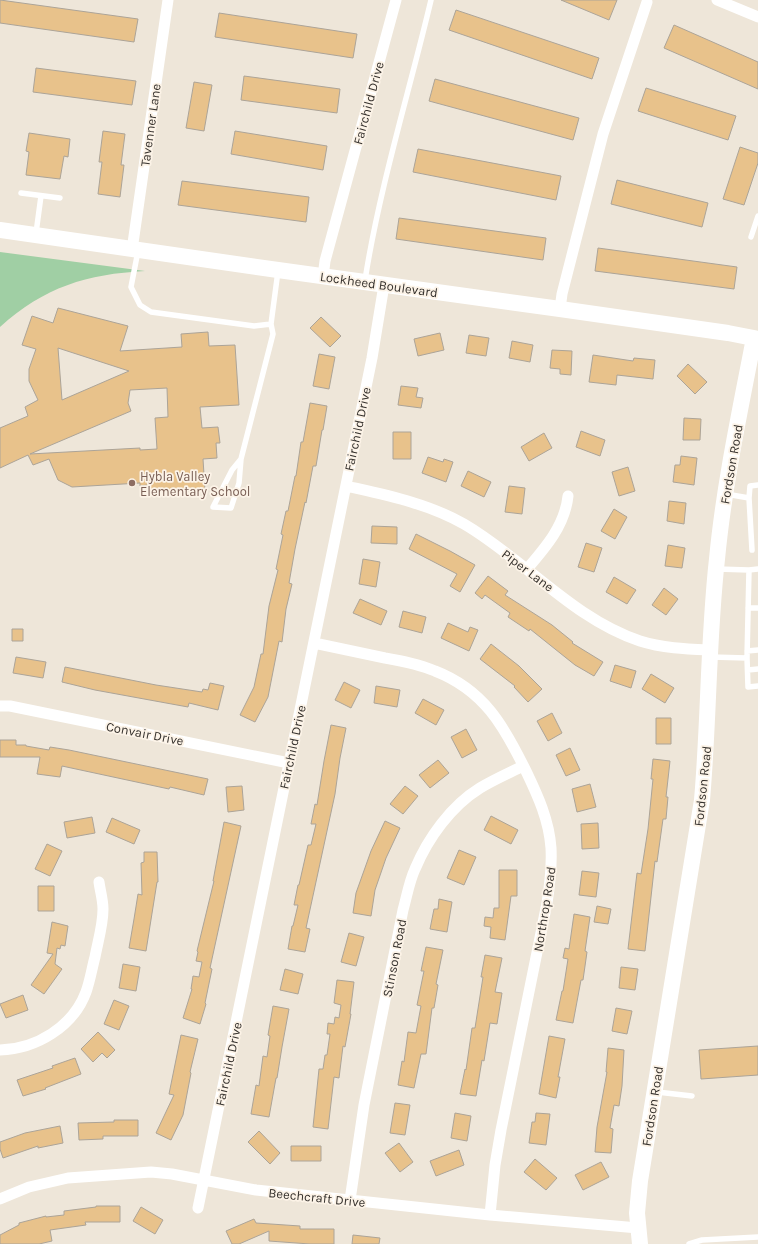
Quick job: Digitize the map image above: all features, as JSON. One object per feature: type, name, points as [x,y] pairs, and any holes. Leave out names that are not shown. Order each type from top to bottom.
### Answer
[{"type":"street","name":"Tavenner Lane","points":[[135,250],[168,0]]},
{"type":"street","name":"Fairchild Drive","points":[[323,276],[325,261],[396,0]]},
{"type":"street","points":[[717,0],[758,17]]},
{"type":"street","points":[[560,309],[562,294],[603,134],[647,2]]},
{"type":"street","name":"Lockheed Boulevard","points":[[0,230],[728,333],[757,335]]},
{"type":"street","name":"Fairchild Drive","points":[[198,1208],[372,358],[384,285]]},
{"type":"street","name":"Fordson Road","points":[[640,1244],[637,1213],[639,1186],[702,800],[706,755],[709,653],[716,569],[726,494],[757,335]]},
{"type":"street","name":"Piper Lane","points":[[346,486],[395,497],[446,515],[479,533],[584,613],[621,634],[660,646],[709,653]]},
{"type":"street","points":[[527,569],[556,532],[567,507],[568,496]]},
{"type":"street","name":"Northrop Road","points":[[314,643],[414,664],[435,670],[454,680],[476,695],[504,729],[540,801],[546,820],[551,847],[551,873],[547,903],[501,1130],[495,1165],[490,1215]]},
{"type":"street","name":"Convair Drive","points":[[0,706],[10,706],[289,762]]},
{"type":"street","name":"Stinson Road","points":[[350,1200],[366,1097],[403,910],[415,869],[433,834],[458,806],[479,788],[523,766]]},
{"type":"street","points":[[0,1050],[17,1049],[48,1037],[62,1026],[77,1009],[86,993],[102,926],[103,908],[99,882]]},
{"type":"street","name":"Beechcraft Drive","points":[[0,1200],[29,1187],[51,1181],[89,1176],[150,1172],[172,1174],[256,1190],[490,1215],[638,1228]]},
{"type":"lane","points":[[364,282],[386,174],[431,0]]},
{"type":"lane","points":[[21,193],[60,198]]},
{"type":"lane","points":[[36,236],[41,196]]},
{"type":"lane","points":[[751,237],[758,216]]},
{"type":"lane","points":[[135,250],[131,287],[140,305],[151,312],[254,326],[271,324]]},
{"type":"lane","points":[[241,459],[232,470],[213,507],[231,508],[240,483],[241,459],[273,334],[271,324],[278,270]]},
{"type":"lane","points":[[752,550],[749,498],[750,486],[758,485]]},
{"type":"lane","points":[[726,494],[749,498]]},
{"type":"lane","points":[[716,569],[758,569]]},
{"type":"lane","points":[[749,570],[747,658],[748,687],[758,686]]},
{"type":"lane","points":[[748,608],[758,608]]},
{"type":"lane","points":[[748,651],[758,650]]},
{"type":"lane","points":[[709,653],[747,658]]},
{"type":"lane","points":[[748,670],[758,669]]},
{"type":"lane","points":[[655,1091],[692,1096]]},
{"type":"lane","points":[[689,1244],[702,1240],[758,1237]]},
{"type":"green space","points":[[0,252],[145,271],[104,275],[67,285],[50,292],[33,302],[16,313],[0,327]]},
{"type":"building","points":[[0,0],[138,19],[134,42],[0,23]]},
{"type":"building","points":[[561,0],[617,0],[609,20]]},
{"type":"building","points":[[456,10],[599,58],[592,79],[449,30]]},
{"type":"building","points":[[219,13],[357,34],[353,58],[215,37]]},
{"type":"building","points":[[674,25],[758,62],[758,89],[664,48]]},
{"type":"building","points":[[36,68],[136,81],[132,105],[33,92]]},
{"type":"building","points":[[244,76],[340,89],[337,113],[241,100]]},
{"type":"building","points":[[435,79],[579,118],[573,140],[429,101]]},
{"type":"building","points":[[194,82],[212,85],[204,131],[186,128]]},
{"type":"building","points":[[646,88],[736,116],[728,140],[638,111]]},
{"type":"building","points":[[103,131],[125,134],[121,165],[124,165],[120,197],[98,194],[102,162],[99,162]]},
{"type":"building","points":[[235,131],[327,146],[323,170],[231,154]]},
{"type":"building","points":[[29,133],[70,139],[68,157],[64,156],[60,179],[26,175],[29,152],[26,151]]},
{"type":"building","points":[[740,147],[758,153],[758,163],[744,205],[723,199]]},
{"type":"building","points":[[418,149],[561,176],[556,200],[413,172]]},
{"type":"building","points":[[617,180],[708,203],[702,227],[611,204]]},
{"type":"building","points":[[182,181],[309,197],[306,222],[178,205]]},
{"type":"building","points":[[399,218],[546,238],[543,260],[396,239]]},
{"type":"building","points":[[598,248],[737,267],[734,289],[595,271]]},
{"type":"building","points":[[58,308],[128,326],[120,351],[182,347],[181,334],[208,332],[209,346],[235,345],[239,405],[200,407],[202,428],[218,427],[220,443],[216,443],[217,458],[203,459],[205,490],[148,494],[147,485],[140,486],[140,483],[72,487],[58,480],[49,459],[33,465],[28,455],[0,468],[0,428],[28,416],[25,407],[38,400],[29,381],[29,369],[36,349],[22,345],[32,316],[53,323]],"holes":[[[58,348],[129,371],[62,400]],[[167,388],[168,417],[155,418],[157,449],[140,450],[140,448],[30,454],[131,411],[128,403],[130,390]]]},
{"type":"building","points":[[321,317],[341,336],[330,347],[310,328]]},
{"type":"building","points":[[440,333],[444,350],[418,356],[414,339]]},
{"type":"building","points":[[469,335],[489,338],[486,356],[466,353]]},
{"type":"building","points":[[512,341],[533,345],[530,362],[509,358]]},
{"type":"building","points":[[552,350],[572,351],[571,375],[560,374],[560,369],[550,368]]},
{"type":"building","points":[[319,354],[335,357],[329,389],[313,386]]},
{"type":"building","points":[[593,355],[633,361],[634,358],[655,360],[653,379],[617,375],[616,385],[589,382]]},
{"type":"building","points":[[688,364],[707,382],[695,394],[677,376]]},
{"type":"building","points":[[401,386],[418,388],[416,397],[423,398],[421,408],[398,405]]},
{"type":"building","points":[[310,403],[327,406],[323,430],[316,466],[313,466],[295,549],[289,583],[292,584],[286,609],[282,642],[279,641],[268,697],[255,722],[240,715],[254,687],[261,654],[263,654],[269,606],[278,570],[276,569],[283,535],[281,534],[296,476],[301,442],[303,442]]},
{"type":"building","points":[[684,418],[701,419],[700,440],[683,440]]},
{"type":"building","points":[[581,431],[605,440],[600,456],[576,447]]},
{"type":"building","points":[[393,432],[411,432],[411,459],[393,459]]},
{"type":"building","points":[[544,433],[552,448],[529,461],[521,447]]},
{"type":"building","points":[[681,456],[697,458],[694,485],[673,482],[675,465],[680,465]]},
{"type":"building","points":[[428,457],[443,462],[444,459],[453,462],[446,482],[422,473]]},
{"type":"building","points":[[628,467],[635,491],[619,496],[612,472]]},
{"type":"building","points":[[468,471],[491,482],[484,497],[461,486]]},
{"type":"building","points":[[509,486],[525,488],[522,514],[505,512]]},
{"type":"building","points":[[669,501],[686,503],[684,524],[667,521]]},
{"type":"building","points":[[614,509],[627,517],[615,539],[601,531]]},
{"type":"building","points":[[372,526],[397,527],[397,544],[371,543]]},
{"type":"building","points":[[416,534],[475,565],[460,592],[450,586],[457,574],[409,549]]},
{"type":"building","points":[[586,543],[602,548],[594,572],[578,567]]},
{"type":"building","points":[[668,545],[685,548],[682,568],[665,566]]},
{"type":"building","points":[[363,559],[380,562],[376,587],[359,584]]},
{"type":"building","points":[[488,576],[508,591],[505,595],[552,625],[573,642],[572,643],[603,662],[594,676],[575,665],[530,629],[529,631],[508,617],[510,613],[485,595],[482,599],[475,593]]},
{"type":"building","points":[[614,577],[636,590],[627,604],[606,592]]},
{"type":"building","points":[[664,588],[678,599],[666,615],[652,605]]},
{"type":"building","points":[[360,599],[387,611],[381,625],[353,613]]},
{"type":"building","points":[[403,611],[426,617],[422,633],[399,627]]},
{"type":"building","points":[[448,623],[468,632],[470,627],[478,630],[469,651],[441,638]]},
{"type":"building","points":[[12,629],[23,629],[23,641],[12,641]]},
{"type":"building","points":[[491,644],[519,666],[542,689],[528,702],[514,687],[515,686],[480,659]]},
{"type":"building","points":[[16,657],[46,662],[43,678],[13,673]]},
{"type":"building","points":[[615,665],[636,671],[631,688],[610,681]]},
{"type":"building","points":[[65,667],[156,685],[202,692],[203,689],[208,690],[210,683],[224,686],[218,710],[189,703],[188,707],[95,690],[62,682]]},
{"type":"building","points":[[651,674],[674,688],[665,703],[642,689]]},
{"type":"building","points":[[344,682],[360,690],[351,708],[335,700]]},
{"type":"building","points":[[376,686],[400,690],[397,707],[374,703]]},
{"type":"building","points":[[423,699],[444,710],[436,725],[415,713]]},
{"type":"building","points":[[552,713],[562,733],[548,741],[537,721]]},
{"type":"building","points":[[656,718],[671,718],[671,744],[656,744]]},
{"type":"building","points":[[331,725],[346,728],[335,794],[306,928],[310,929],[305,952],[288,949],[298,905],[294,905],[298,885],[308,845],[311,845],[316,824],[311,824],[315,804],[317,805]]},
{"type":"building","points":[[466,729],[477,750],[462,758],[451,737]]},
{"type":"building","points":[[0,740],[16,740],[16,745],[26,745],[49,750],[50,747],[69,750],[208,779],[204,795],[62,766],[60,777],[37,774],[40,757],[0,757]]},
{"type":"building","points":[[570,748],[580,770],[566,776],[556,755]]},
{"type":"building","points":[[653,759],[670,761],[666,797],[668,797],[666,819],[663,819],[657,862],[655,861],[645,951],[628,949],[637,873],[641,874],[648,829],[653,779],[651,779]]},
{"type":"building","points":[[438,760],[449,773],[430,788],[419,775]]},
{"type":"building","points":[[590,784],[596,807],[577,812],[572,789]]},
{"type":"building","points":[[242,786],[244,810],[228,812],[226,787]]},
{"type":"building","points":[[405,786],[418,796],[403,814],[390,804]]},
{"type":"building","points":[[491,816],[518,830],[511,844],[484,830]]},
{"type":"building","points":[[92,817],[95,833],[67,838],[64,822]]},
{"type":"building","points":[[112,818],[140,830],[134,844],[106,832]]},
{"type":"building","points":[[385,821],[400,828],[386,858],[375,890],[371,916],[353,913],[356,893],[371,851]]},
{"type":"building","points":[[224,822],[241,826],[210,968],[212,969],[206,1004],[200,1024],[183,1018],[192,989],[193,976],[199,977],[202,962],[196,961],[197,951],[214,881]]},
{"type":"building","points":[[598,823],[599,848],[582,849],[581,824]]},
{"type":"building","points":[[47,844],[62,851],[50,876],[35,869]]},
{"type":"building","points":[[459,850],[476,857],[464,885],[447,878]]},
{"type":"building","points":[[144,852],[157,852],[158,882],[146,951],[129,948],[138,894],[142,895],[141,863],[144,862]]},
{"type":"building","points":[[499,870],[517,870],[517,896],[511,896],[505,940],[490,938],[491,927],[484,926],[485,917],[493,918],[494,908],[499,908]]},
{"type":"building","points":[[582,871],[599,873],[596,897],[579,895]]},
{"type":"building","points":[[38,886],[54,886],[54,911],[38,911]]},
{"type":"building","points":[[439,899],[452,902],[447,932],[430,929],[434,909],[438,909]]},
{"type":"building","points":[[597,906],[611,909],[608,924],[594,922]]},
{"type":"building","points":[[574,914],[590,917],[585,951],[587,952],[583,980],[581,980],[573,1023],[556,1020],[563,991],[568,959],[563,958],[565,948],[569,949]]},
{"type":"building","points":[[52,922],[68,926],[65,946],[61,945],[60,949],[57,948],[55,964],[62,969],[44,994],[31,985],[53,954],[47,953]]},
{"type":"building","points":[[349,933],[364,937],[356,966],[341,962]]},
{"type":"building","points":[[426,947],[443,950],[436,984],[438,985],[434,1008],[432,1008],[426,1054],[421,1054],[414,1088],[398,1085],[402,1061],[404,1062],[408,1032],[416,1033],[421,1006],[417,1005],[424,971],[421,971]]},
{"type":"building","points":[[485,955],[502,958],[495,992],[502,993],[497,1024],[490,1023],[484,1061],[482,1060],[476,1096],[460,1094],[465,1069],[466,1070],[472,1028],[475,1028]]},
{"type":"building","points":[[123,964],[140,967],[136,991],[119,988]]},
{"type":"building","points":[[621,967],[638,969],[635,990],[619,988]]},
{"type":"building","points":[[285,969],[303,974],[298,994],[280,990]]},
{"type":"building","points":[[337,980],[354,982],[351,1014],[345,1047],[343,1046],[339,1078],[334,1077],[328,1129],[313,1127],[319,1069],[323,1069],[325,1055],[327,1055],[330,1034],[327,1034],[328,1023],[334,1024],[335,1017],[339,1018],[341,1005],[334,1003]]},
{"type":"building","points":[[23,995],[28,1010],[6,1018],[0,1004]]},
{"type":"building","points":[[114,1000],[129,1006],[119,1030],[104,1024]]},
{"type":"building","points":[[273,1006],[289,1009],[269,1117],[251,1114],[256,1085],[259,1086],[263,1056],[267,1057],[270,1036],[268,1035]]},
{"type":"building","points":[[616,1008],[632,1011],[627,1034],[612,1031]]},
{"type":"building","points":[[98,1032],[115,1050],[107,1058],[102,1053],[93,1062],[81,1049]]},
{"type":"building","points":[[181,1035],[198,1039],[190,1072],[183,1115],[171,1140],[156,1133],[174,1095],[169,1094]]},
{"type":"building","points":[[549,1036],[565,1039],[556,1098],[539,1094]]},
{"type":"building","points":[[758,1046],[758,1075],[701,1079],[699,1050]]},
{"type":"building","points":[[608,1048],[624,1050],[622,1086],[619,1106],[614,1105],[610,1128],[613,1129],[611,1153],[595,1152],[597,1127],[607,1072]]},
{"type":"building","points":[[75,1058],[81,1074],[45,1088],[46,1089],[23,1096],[17,1080],[53,1068],[52,1066]]},
{"type":"building","points":[[395,1103],[410,1105],[405,1135],[390,1133]]},
{"type":"building","points":[[455,1113],[471,1116],[467,1141],[451,1138]]},
{"type":"building","points":[[536,1113],[550,1114],[546,1145],[529,1143],[532,1122],[535,1122]]},
{"type":"building","points":[[114,1120],[138,1120],[138,1136],[103,1136],[103,1139],[79,1140],[78,1123],[114,1122]]},
{"type":"building","points":[[60,1126],[63,1143],[38,1148],[38,1146],[3,1158],[0,1149],[0,1142],[25,1133]]},
{"type":"building","points":[[259,1131],[280,1153],[270,1164],[248,1142]]},
{"type":"building","points":[[399,1143],[413,1162],[400,1172],[385,1153]]},
{"type":"building","points":[[291,1146],[321,1146],[321,1161],[291,1161]]},
{"type":"building","points":[[459,1150],[464,1165],[436,1176],[430,1161]]},
{"type":"building","points":[[535,1159],[557,1178],[546,1190],[524,1172]]},
{"type":"building","points":[[601,1162],[609,1177],[583,1190],[575,1175]]},
{"type":"building","points":[[96,1206],[120,1206],[120,1222],[85,1222],[86,1225],[50,1230],[52,1241],[39,1244],[0,1244],[0,1235],[19,1225],[19,1223],[46,1216],[64,1215],[64,1211]]},
{"type":"building","points":[[141,1207],[163,1220],[155,1234],[133,1221]]},
{"type":"building","points":[[254,1219],[256,1223],[300,1226],[300,1229],[334,1229],[334,1244],[269,1241],[269,1231],[239,1244],[232,1244],[226,1231]]},
{"type":"building","points":[[353,1235],[380,1238],[379,1244],[352,1244]]},
{"type":"place","name":"Hybla Valley Elementary School","points":[[132,483]]}]
